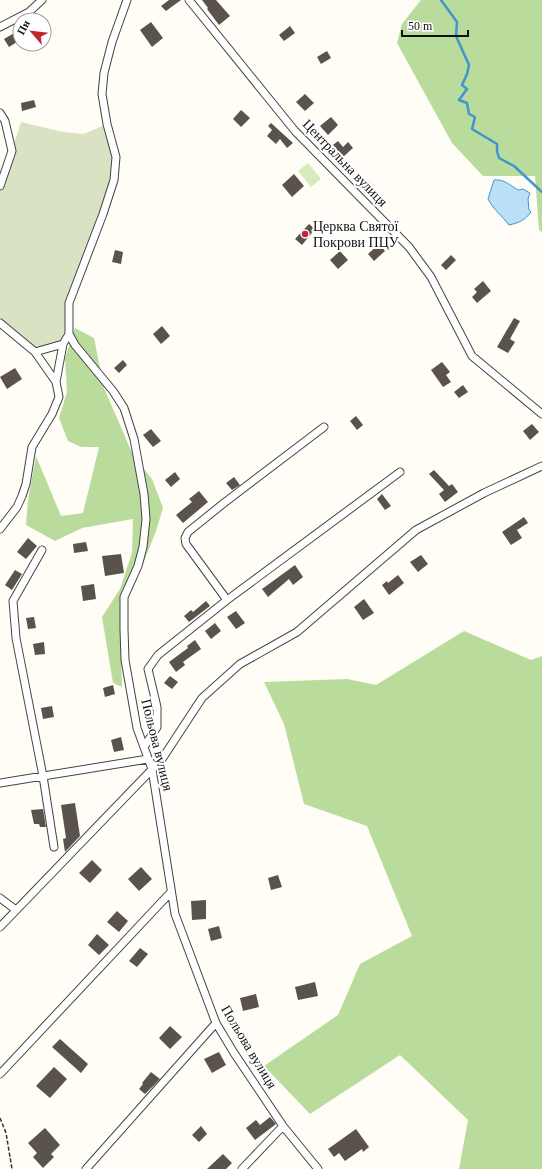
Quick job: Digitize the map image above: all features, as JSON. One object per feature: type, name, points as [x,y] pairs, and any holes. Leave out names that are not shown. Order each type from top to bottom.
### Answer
[{"type":"street","points":[[0,27],[29,12],[42,0]]},
{"type":"street","points":[[0,529],[22,496],[26,484],[32,446],[52,414],[59,397],[56,382],[62,344],[69,334],[69,303],[103,214],[114,180],[116,157],[107,124],[102,94],[104,73],[112,42],[127,0]]},
{"type":"street","name":"Центральна вулиця","points":[[189,0],[295,131],[409,247],[431,277],[472,356],[542,414]]},
{"type":"street","points":[[0,113],[5,121],[12,151],[0,186]]},
{"type":"street","points":[[0,323],[35,352],[56,382]]},
{"type":"street","name":"Польова вулиця","points":[[69,334],[75,345],[113,391],[124,408],[134,439],[144,494],[146,519],[143,547],[138,566],[124,597],[125,660],[137,728],[152,769],[174,914],[216,1023],[234,1053],[283,1126],[318,1169]]},
{"type":"street","points":[[35,352],[62,344]]},
{"type":"street","points":[[227,600],[186,544],[185,538],[188,532],[324,427]]},
{"type":"street","points":[[0,926],[152,769],[162,758],[202,698],[240,664],[297,632],[416,530],[484,493],[542,466]]},
{"type":"street","points":[[144,748],[157,727],[157,707],[148,669],[158,656],[227,600],[400,472]]},
{"type":"street","points":[[42,550],[13,601],[16,638],[43,776],[54,847]]},
{"type":"street","points":[[0,783],[148,759]]},
{"type":"street","points":[[0,1074],[171,892]]},
{"type":"street","points":[[0,898],[16,910]]},
{"type":"street","points":[[86,1169],[216,1023]]},
{"type":"street","points":[[242,1169],[283,1126]]},
{"type":"path","points":[[0,1118],[6,1133],[12,1169]]},
{"type":"green space","points":[[421,0],[542,0],[542,232],[539,230],[535,176],[483,176],[452,143],[397,43],[402,24]]},
{"type":"green space","points":[[21,122],[63,132],[84,134],[107,124],[116,157],[114,180],[69,303],[68,326],[63,344],[35,352],[0,323],[0,186]]},
{"type":"green space","points":[[308,163],[321,179],[311,187],[298,171]]},
{"type":"green space","points":[[75,328],[94,338],[104,388],[133,455],[152,479],[163,508],[156,531],[135,584],[120,614],[122,687],[113,683],[102,617],[120,589],[132,553],[133,519],[82,528],[55,541],[26,525],[28,500],[36,456],[61,516],[83,513],[99,447],[81,447],[68,441],[59,418],[67,392],[65,358]]},
{"type":"green space","points":[[464,631],[531,660],[542,656],[542,1169],[459,1169],[468,1120],[400,1055],[310,1114],[264,1066],[338,1015],[360,964],[412,936],[367,826],[304,804],[284,724],[264,682],[347,679],[376,685]]},
{"type":"water","points":[[494,180],[504,181],[518,190],[523,189],[530,193],[528,199],[529,210],[531,212],[524,219],[509,225],[492,206],[488,199]]},
{"type":"building","points":[[169,0],[181,0],[166,11],[161,6]]},
{"type":"building","points":[[202,0],[216,0],[230,16],[219,25]]},
{"type":"building","points":[[151,22],[163,38],[152,47],[140,30]]},
{"type":"building","points":[[290,26],[295,33],[284,41],[279,35]]},
{"type":"building","points":[[12,34],[12,45],[9,47],[4,39]]},
{"type":"building","points":[[327,51],[331,58],[321,64],[317,57]]},
{"type":"building","points":[[305,94],[314,103],[305,111],[296,102]]},
{"type":"building","points":[[34,100],[36,107],[22,111],[21,103]]},
{"type":"building","points":[[241,110],[250,118],[241,127],[233,119]]},
{"type":"building","points":[[331,117],[338,125],[328,135],[320,126]]},
{"type":"building","points":[[271,123],[293,143],[287,148],[280,139],[276,144],[267,136],[272,130],[268,126]]},
{"type":"building","points":[[338,141],[343,147],[348,142],[353,148],[343,157],[333,145]]},
{"type":"building","points":[[294,174],[304,186],[292,197],[282,185]]},
{"type":"building","points":[[369,182],[379,194],[373,200],[363,188]]},
{"type":"building","name":"Церква Святої Покрови ПЦУ","points":[[309,224],[315,229],[302,245],[295,239]]},
{"type":"building","points":[[379,244],[385,251],[374,261],[368,254]]},
{"type":"building","points":[[115,250],[123,252],[121,264],[112,262]]},
{"type":"building","points":[[340,251],[348,260],[338,269],[330,260]]},
{"type":"building","points":[[451,255],[456,260],[446,270],[441,265]]},
{"type":"building","points":[[483,281],[491,291],[477,303],[472,297],[477,292],[474,289]]},
{"type":"building","points":[[514,318],[520,321],[510,339],[515,342],[508,353],[497,347]]},
{"type":"building","points":[[162,326],[170,336],[161,344],[153,334]]},
{"type":"building","points":[[123,360],[127,365],[119,373],[114,368]]},
{"type":"building","points":[[442,362],[450,372],[446,375],[451,382],[443,387],[431,370]]},
{"type":"building","points":[[15,368],[22,379],[7,389],[0,377]]},
{"type":"building","points":[[463,385],[468,392],[459,398],[454,392]]},
{"type":"building","points":[[356,416],[363,425],[357,430],[350,421]]},
{"type":"building","points":[[532,424],[539,432],[530,440],[523,431]]},
{"type":"building","points":[[151,429],[161,441],[153,447],[143,435]]},
{"type":"building","points":[[434,470],[449,486],[452,484],[458,492],[445,502],[439,494],[444,490],[429,474]]},
{"type":"building","points":[[175,472],[180,479],[171,487],[165,480]]},
{"type":"building","points":[[234,477],[240,485],[232,490],[226,483]]},
{"type":"building","points":[[199,491],[208,502],[183,523],[176,515],[192,502],[189,499]]},
{"type":"building","points":[[382,494],[391,506],[385,510],[377,499]]},
{"type":"building","points":[[524,517],[528,523],[517,530],[522,538],[511,545],[502,532]]},
{"type":"building","points":[[28,538],[37,546],[26,559],[17,552]]},
{"type":"building","points":[[86,542],[88,551],[74,553],[73,544]]},
{"type":"building","points":[[121,554],[124,573],[105,576],[102,556]]},
{"type":"building","points":[[421,555],[428,564],[418,572],[410,562]]},
{"type":"building","points":[[295,565],[303,577],[293,585],[289,579],[268,597],[262,589]]},
{"type":"building","points":[[15,570],[22,574],[12,590],[5,585]]},
{"type":"building","points":[[398,575],[404,583],[389,595],[382,585],[387,581],[388,583]]},
{"type":"building","points":[[94,584],[96,599],[83,601],[81,586]]},
{"type":"building","points":[[364,599],[374,613],[363,620],[354,607]]},
{"type":"building","points":[[206,601],[210,606],[189,622],[184,616],[191,610],[193,612]]},
{"type":"building","points":[[236,611],[245,623],[236,629],[227,617]]},
{"type":"building","points":[[34,617],[36,628],[28,629],[26,618]]},
{"type":"building","points":[[215,623],[221,631],[211,639],[205,631]]},
{"type":"building","points":[[195,640],[201,649],[183,662],[185,665],[176,672],[169,662],[188,648],[187,646]]},
{"type":"building","points":[[44,642],[45,654],[35,655],[33,644]]},
{"type":"building","points":[[170,676],[178,682],[172,689],[164,683]]},
{"type":"building","points":[[113,685],[115,694],[105,697],[103,688]]},
{"type":"building","points":[[52,706],[54,717],[43,719],[41,708]]},
{"type":"building","points":[[121,737],[124,750],[114,752],[111,740]]},
{"type":"building","points":[[75,803],[80,836],[65,852],[63,839],[66,838],[61,805]]},
{"type":"building","points":[[43,809],[46,827],[40,827],[39,824],[34,824],[31,810]]},
{"type":"building","points":[[92,860],[102,870],[90,883],[79,873]]},
{"type":"building","points":[[141,867],[152,879],[139,891],[128,879]]},
{"type":"building","points":[[278,875],[282,887],[271,890],[268,878]]},
{"type":"building","points":[[206,900],[206,919],[192,920],[191,901]]},
{"type":"building","points":[[117,911],[128,921],[119,932],[107,922]]},
{"type":"building","points":[[219,926],[222,938],[211,941],[208,929]]},
{"type":"building","points":[[97,934],[109,945],[99,955],[88,945]]},
{"type":"building","points":[[140,948],[148,954],[137,967],[129,961]]},
{"type":"building","points":[[315,982],[318,996],[298,1000],[295,987]]},
{"type":"building","points":[[256,994],[259,1007],[243,1011],[240,998]]},
{"type":"building","points":[[170,1026],[182,1037],[170,1049],[159,1038]]},
{"type":"building","points":[[60,1039],[88,1064],[81,1073],[52,1047]]},
{"type":"building","points":[[219,1052],[226,1065],[212,1073],[204,1059]]},
{"type":"building","points":[[54,1067],[67,1079],[50,1098],[36,1086]]},
{"type":"building","points":[[151,1072],[160,1079],[145,1094],[139,1089]]},
{"type":"building","points":[[270,1117],[276,1124],[255,1140],[246,1128],[256,1120],[260,1125]]},
{"type":"building","points":[[201,1126],[207,1134],[199,1142],[192,1135]]},
{"type":"building","points":[[45,1128],[60,1145],[51,1154],[54,1157],[43,1168],[33,1157],[37,1153],[28,1143]]},
{"type":"building","points":[[356,1129],[369,1147],[363,1152],[362,1149],[345,1161],[339,1153],[334,1157],[328,1149]]},
{"type":"building","points":[[223,1154],[232,1163],[226,1169],[207,1169]]},
{"type":"waterway","points":[[441,0],[457,22],[456,36],[469,65],[462,85],[467,89],[459,100],[467,103],[469,114],[475,117],[472,129],[497,144],[499,158],[514,166],[542,192]]},
{"type":"place","name":"Церква Святої Покрови ПЦУ","points":[[305,234]]}]
